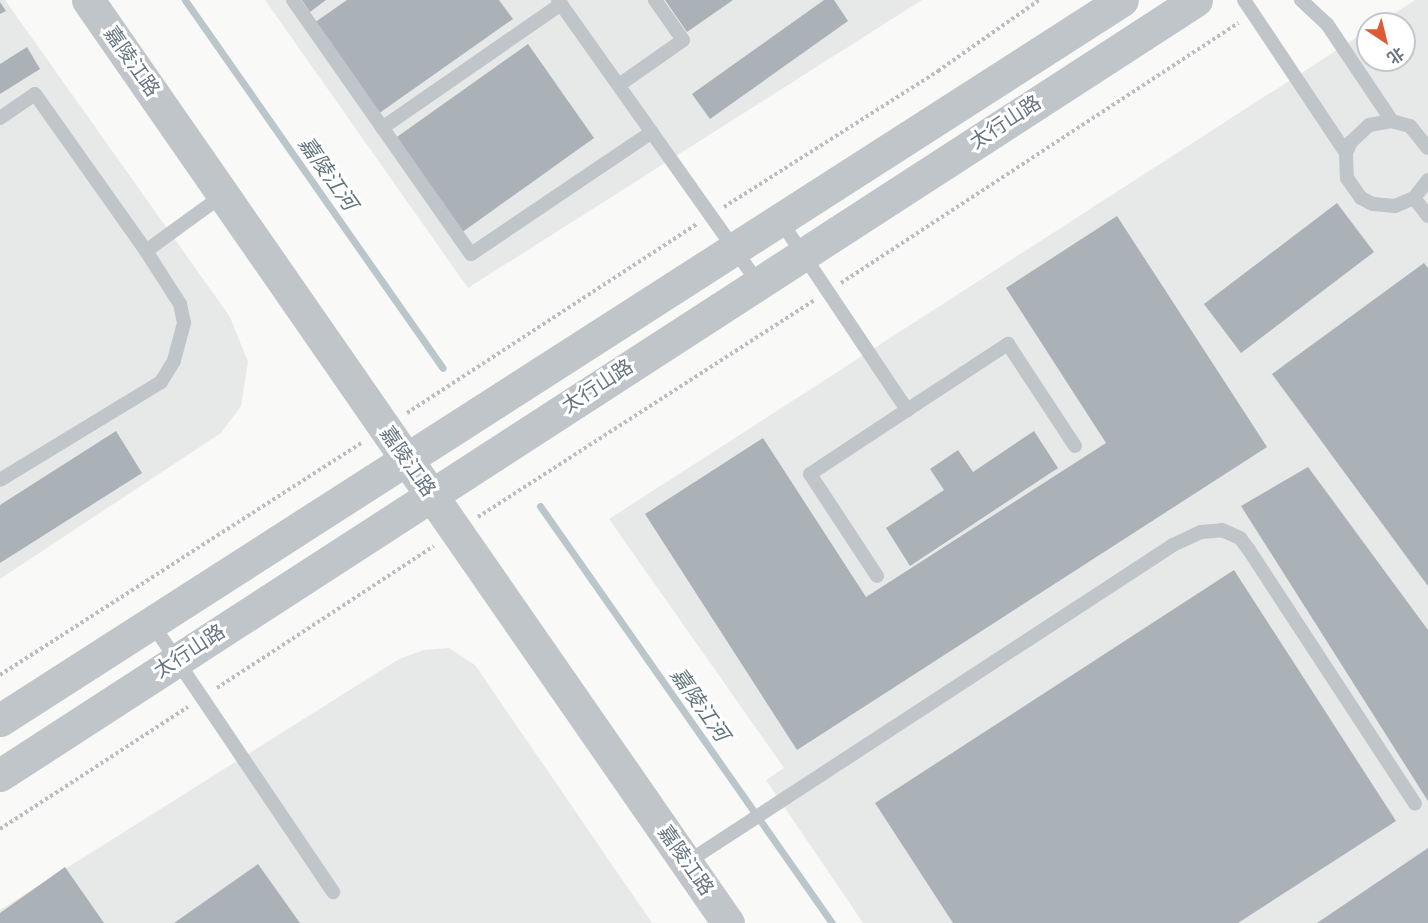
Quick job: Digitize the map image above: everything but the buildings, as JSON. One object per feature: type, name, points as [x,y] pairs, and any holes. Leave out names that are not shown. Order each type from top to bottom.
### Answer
[{"type":"street","name":"嘉陵江路","points":[[88,0],[728,923]]},
{"type":"street","name":"太行山路","points":[[0,720],[1122,0]]},
{"type":"street","name":"太行山路","points":[[0,775],[1196,0]]},
{"type":"lane","points":[[293,0],[471,254],[652,132]]},
{"type":"lane","points":[[619,85],[683,40],[654,0]]},
{"type":"lane","points":[[1244,0],[1346,153],[1347,178],[1361,198],[1385,207],[1414,198],[1428,180]]},
{"type":"lane","points":[[1301,0],[1327,24],[1392,121]]},
{"type":"lane","points":[[382,128],[559,2],[758,282]]},
{"type":"lane","points":[[0,117],[35,94],[146,251],[180,304],[182,340],[174,361],[161,382],[0,480]]},
{"type":"lane","points":[[1346,153],[1359,132],[1380,121],[1392,121],[1410,126],[1428,148]]},
{"type":"lane","points":[[146,251],[223,195]]},
{"type":"lane","points":[[1414,198],[1428,216]]},
{"type":"lane","points":[[779,219],[907,410]]},
{"type":"lane","points":[[877,576],[810,474],[907,410],[1008,344],[1075,446]]},
{"type":"lane","points":[[686,863],[1173,545],[1201,532],[1222,530],[1240,538],[1249,550],[1415,804]]},
{"type":"lane","points":[[151,622],[333,892]]},
{"type":"path","points":[[0,675],[384,429],[711,214],[938,71],[1039,0]]},
{"type":"path","points":[[0,829],[1253,14]]},
{"type":"shaded area","points":[[0,0],[5,0],[230,317],[248,362],[241,406],[221,433],[0,579]]},
{"type":"shaded area","points":[[265,0],[922,0],[468,288]]},
{"type":"shaded area","points":[[1415,0],[1428,0],[1428,923],[863,923],[766,780],[784,768],[609,519],[1356,38],[1356,72],[1416,72],[1416,12],[1396,12]]},
{"type":"shaded area","points":[[449,648],[475,665],[652,923],[0,923],[0,910],[399,659],[424,650]]},
{"type":"waterway","name":"嘉陵江河","points":[[185,0],[443,368]]},
{"type":"waterway","name":"嘉陵江河","points":[[540,506],[832,923]]}]
